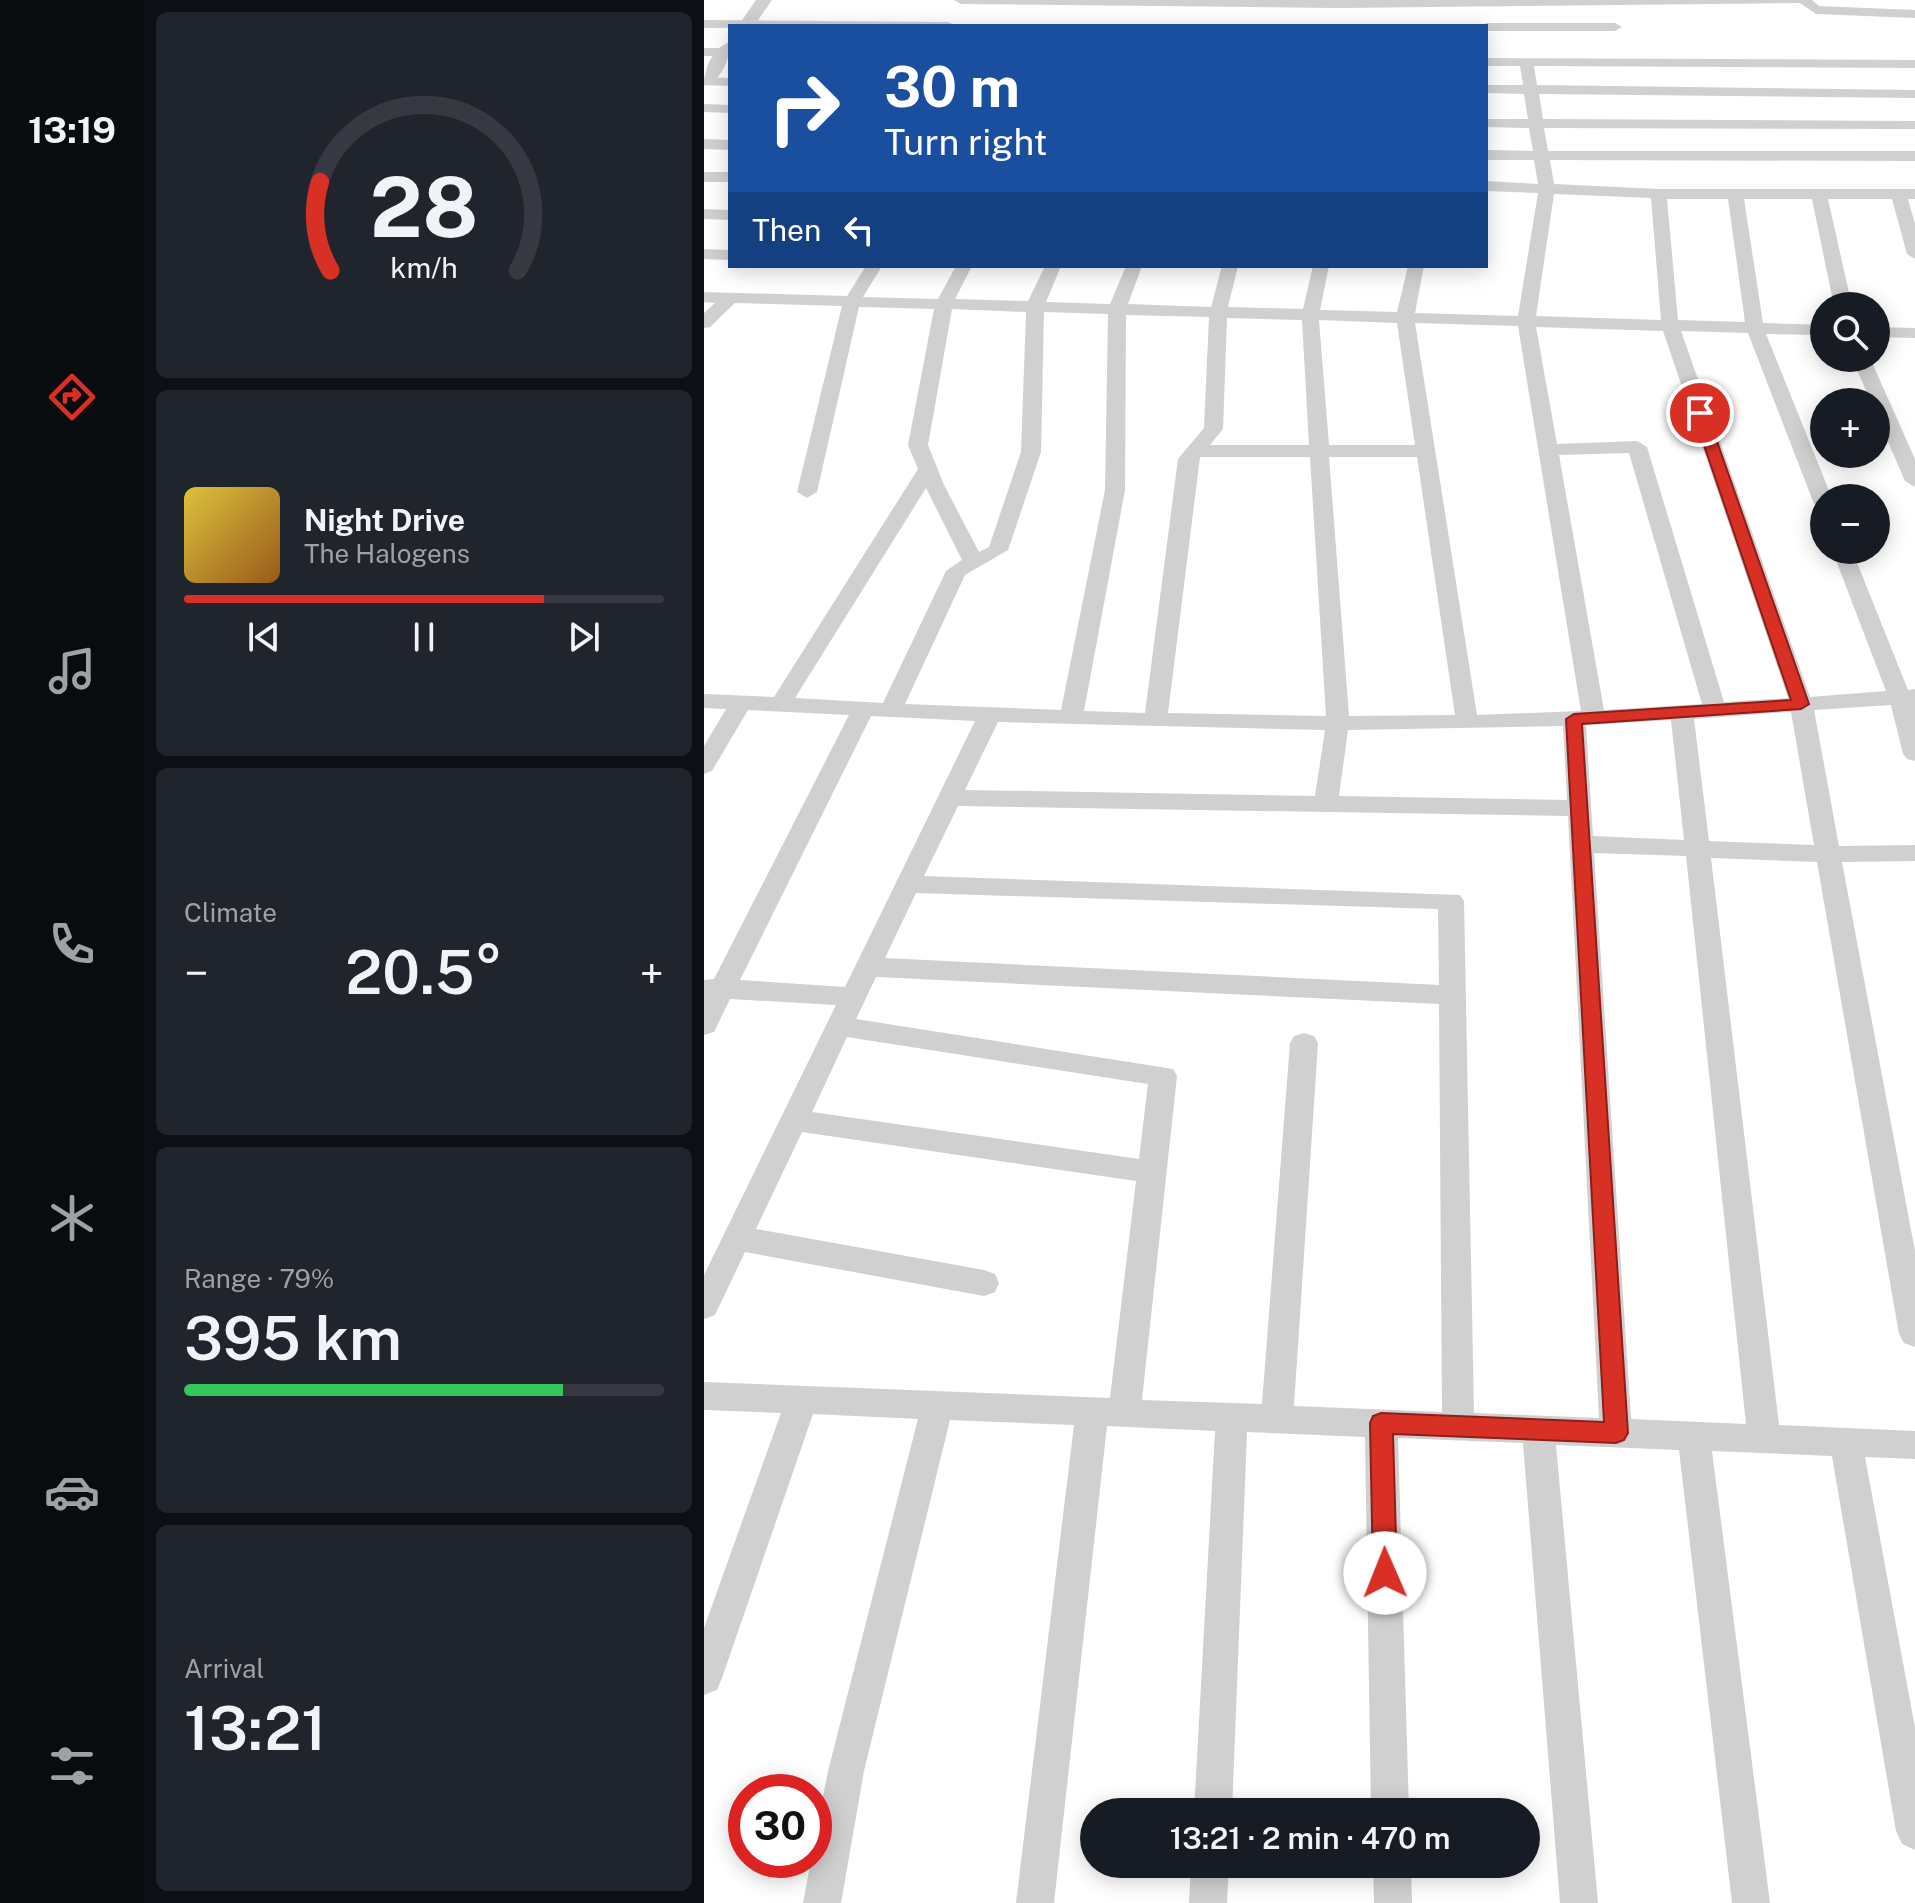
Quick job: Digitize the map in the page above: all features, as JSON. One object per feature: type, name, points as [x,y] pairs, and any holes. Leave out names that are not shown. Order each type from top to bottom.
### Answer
[{"type":"street","points":[[704,24],[747,24],[764,0]]},
{"type":"street","points":[[961,0],[1047,5],[1796,0]]},
{"type":"street","points":[[1804,0],[1816,10],[1915,14]]},
{"type":"street","points":[[1488,27],[1615,27]]},
{"type":"street","points":[[704,52],[728,50]]},
{"type":"street","points":[[704,81],[728,51]]},
{"type":"street","points":[[1488,62],[1915,64]]},
{"type":"street","points":[[1526,62],[1547,189],[1526,321],[1548,450],[1584,719],[1579,808],[1616,1433]]},
{"type":"street","points":[[704,81],[728,82]]},
{"type":"street","points":[[1488,89],[1915,94]]},
{"type":"street","points":[[1792,92],[1825,179],[1841,292]]},
{"type":"street","points":[[704,108],[728,109]]},
{"type":"street","points":[[1488,123],[1915,125]]},
{"type":"street","points":[[704,144],[728,145]]},
{"type":"street","points":[[1488,155],[1541,156],[1825,179],[1907,194],[1915,254]]},
{"type":"street","points":[[1488,186],[1659,194],[1735,194],[1825,179],[1915,156]]},
{"type":"street","points":[[704,177],[728,177]]},
{"type":"street","points":[[1659,194],[1670,326],[1801,704],[1915,1334]]},
{"type":"street","points":[[1735,194],[1755,328],[1816,484]]},
{"type":"street","points":[[704,214],[728,215]]},
{"type":"street","points":[[704,254],[728,255]]},
{"type":"street","points":[[807,492],[852,301],[873,268]]},
{"type":"street","points":[[963,268],[944,304],[918,445],[974,562]]},
{"type":"street","points":[[891,710],[956,571],[998,550],[1031,452],[1035,306],[1052,268]]},
{"type":"street","points":[[1071,718],[1115,490],[1117,309],[1133,268]]},
{"type":"street","points":[[1156,719],[1188,459],[1213,429],[1218,312],[1229,268]]},
{"type":"street","points":[[1321,268],[1310,315],[1338,722],[1326,804]]},
{"type":"street","points":[[1416,268],[1405,317],[1467,722]]},
{"type":"street","points":[[704,297],[1810,330]]},
{"type":"street","points":[[704,323],[731,297]]},
{"type":"street","points":[[1890,332],[1915,333]]},
{"type":"street","points":[[1867,372],[1915,481]]},
{"type":"street","points":[[1548,450],[1637,447],[1715,710]]},
{"type":"street","points":[[1195,451],[1425,451]]},
{"type":"street","points":[[780,705],[928,469]]},
{"type":"street","points":[[1848,564],[1907,697],[1915,754]]},
{"type":"street","points":[[704,701],[1071,718],[1467,722],[1584,719],[1907,697]]},
{"type":"street","points":[[704,766],[741,703]]},
{"type":"street","points":[[704,1025],[713,988],[863,709]]},
{"type":"street","points":[[1682,713],[1764,1438]]},
{"type":"street","points":[[704,1306],[990,714]]},
{"type":"street","points":[[949,798],[1579,808]]},
{"type":"street","points":[[1581,844],[1828,854],[1915,853]]},
{"type":"street","points":[[908,884],[1451,901],[1458,1426]]},
{"type":"street","points":[[869,967],[1452,995]]},
{"type":"street","points":[[713,988],[854,997]]},
{"type":"street","points":[[839,1026],[1163,1076],[1153,1172],[1108,1412],[1035,1903]]},
{"type":"street","points":[[1277,1419],[1304,1043]]},
{"type":"street","points":[[794,1120],[1153,1172]]},
{"type":"street","points":[[737,1238],[984,1283]]},
{"type":"street","points":[[704,1396],[1915,1445]]},
{"type":"street","points":[[704,1678],[802,1400]]},
{"type":"street","points":[[822,1903],[846,1771],[938,1405]]},
{"type":"street","points":[[1214,1798],[1232,1417]]},
{"type":"street","points":[[1381,1423],[1390,1798]]},
{"type":"street","points":[[1538,1429],[1579,1903]]},
{"type":"street","points":[[1694,1436],[1751,1903]]},
{"type":"street","points":[[1846,1442],[1915,1831]]},
{"type":"street","points":[[1208,1903],[1209,1878]]},
{"type":"street","points":[[1392,1878],[1393,1903]]},
{"type":"route","points":[[1385,1573],[1381,1423],[1616,1433],[1574,719],[1801,704],[1700,413]]}]
